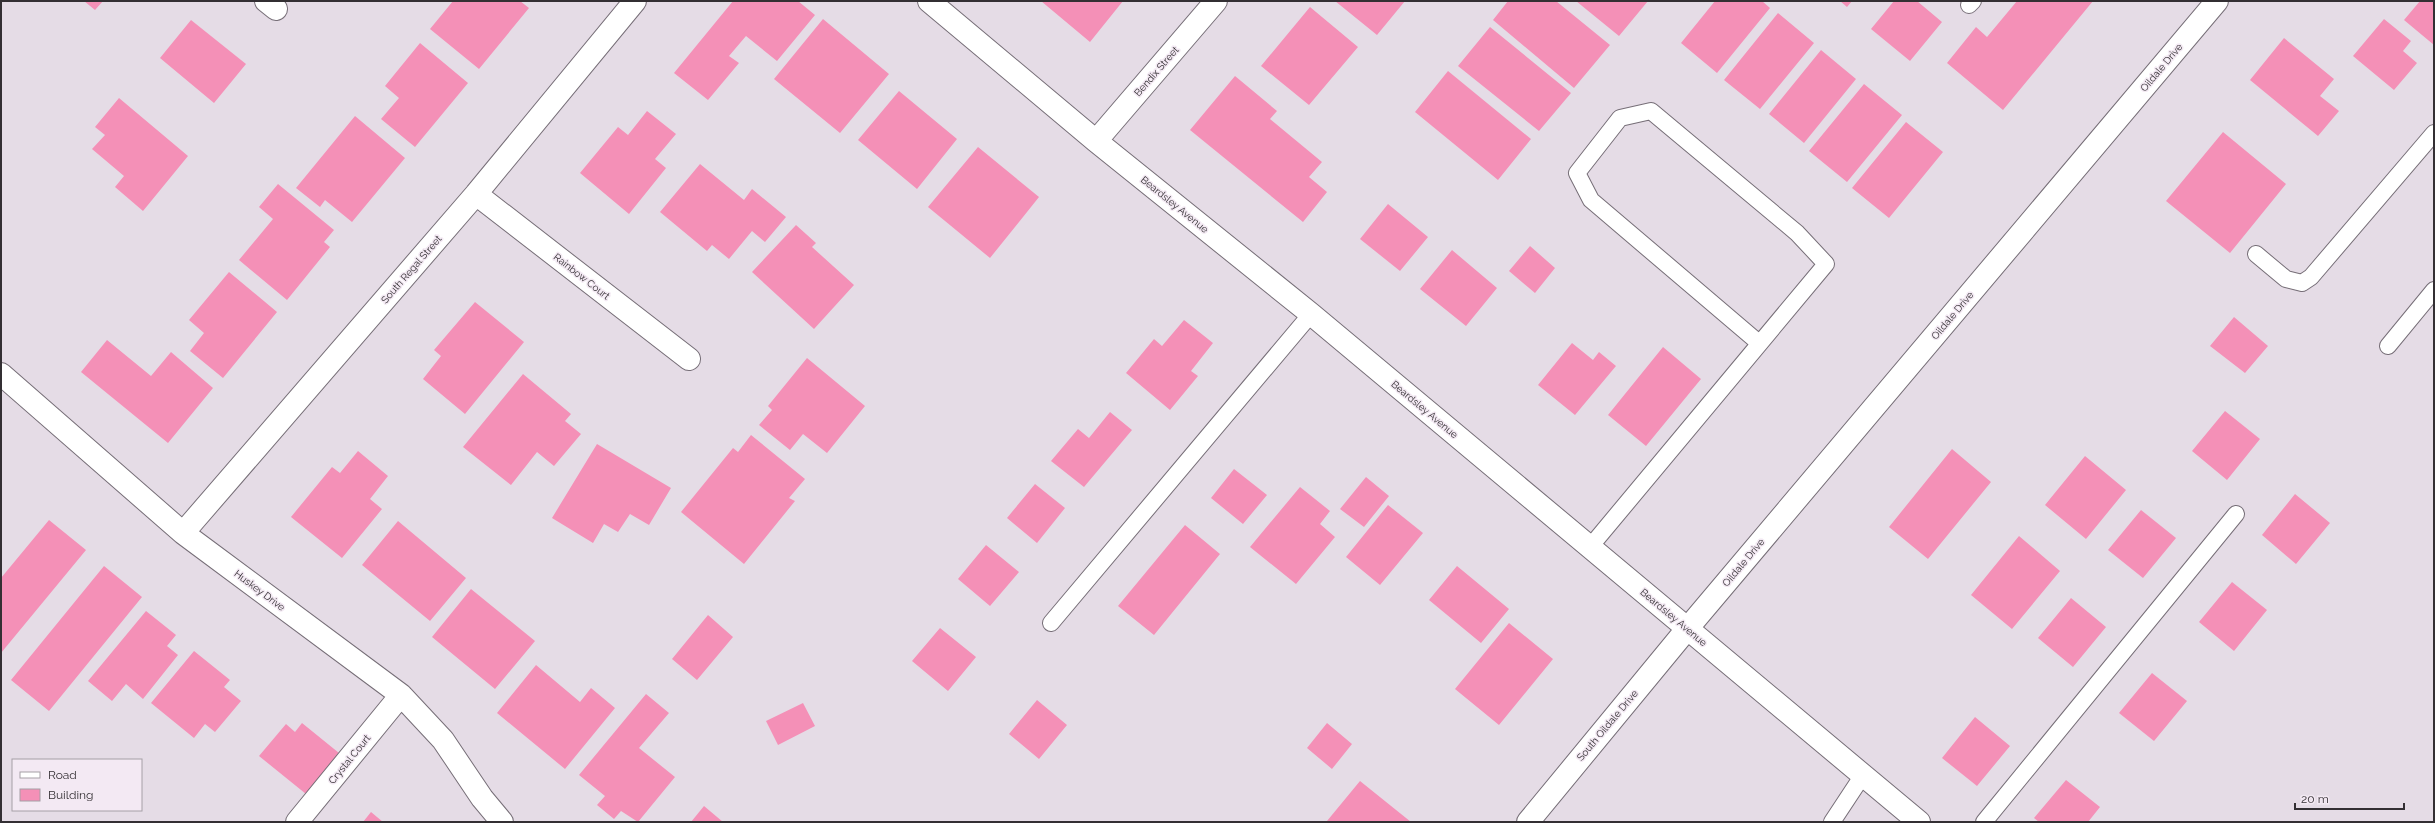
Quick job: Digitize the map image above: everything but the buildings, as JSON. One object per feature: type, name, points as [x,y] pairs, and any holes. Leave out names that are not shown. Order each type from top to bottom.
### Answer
[{"type":"street","name":"South Regal Street","points":[[183,533],[476,194],[635,1]]},
{"type":"street","name":"Beardsley Avenue","points":[[929,1],[1096,141],[1311,314],[1919,822]]},
{"type":"street","name":"Bendix Street","points":[[1096,141],[1216,1]]},
{"type":"street","name":"Oildale Drive","points":[[1687,629],[2217,1]]},
{"type":"street","name":"Rainbow Court","points":[[476,194],[689,359]]},
{"type":"street","name":"Huskey Drive","points":[[1,374],[183,533],[401,695],[443,740],[482,798],[502,822]]},
{"type":"street","name":"South Oildale Drive","points":[[1528,822],[1687,629]]},
{"type":"street","name":"Crystal Court","points":[[297,822],[401,695]]},
{"type":"lane","points":[[1590,547],[1826,264],[1797,233],[1651,111],[1620,118],[1577,173],[1591,200],[1759,344]]},
{"type":"lane","points":[[2256,254],[2286,279],[2302,284],[2311,277],[2434,133]]},
{"type":"lane","points":[[2388,346],[2434,290]]},
{"type":"lane","points":[[1051,623],[1311,314]]},
{"type":"lane","points":[[1984,822],[2236,514]]},
{"type":"lane","points":[[1832,822],[1863,775]]}]
